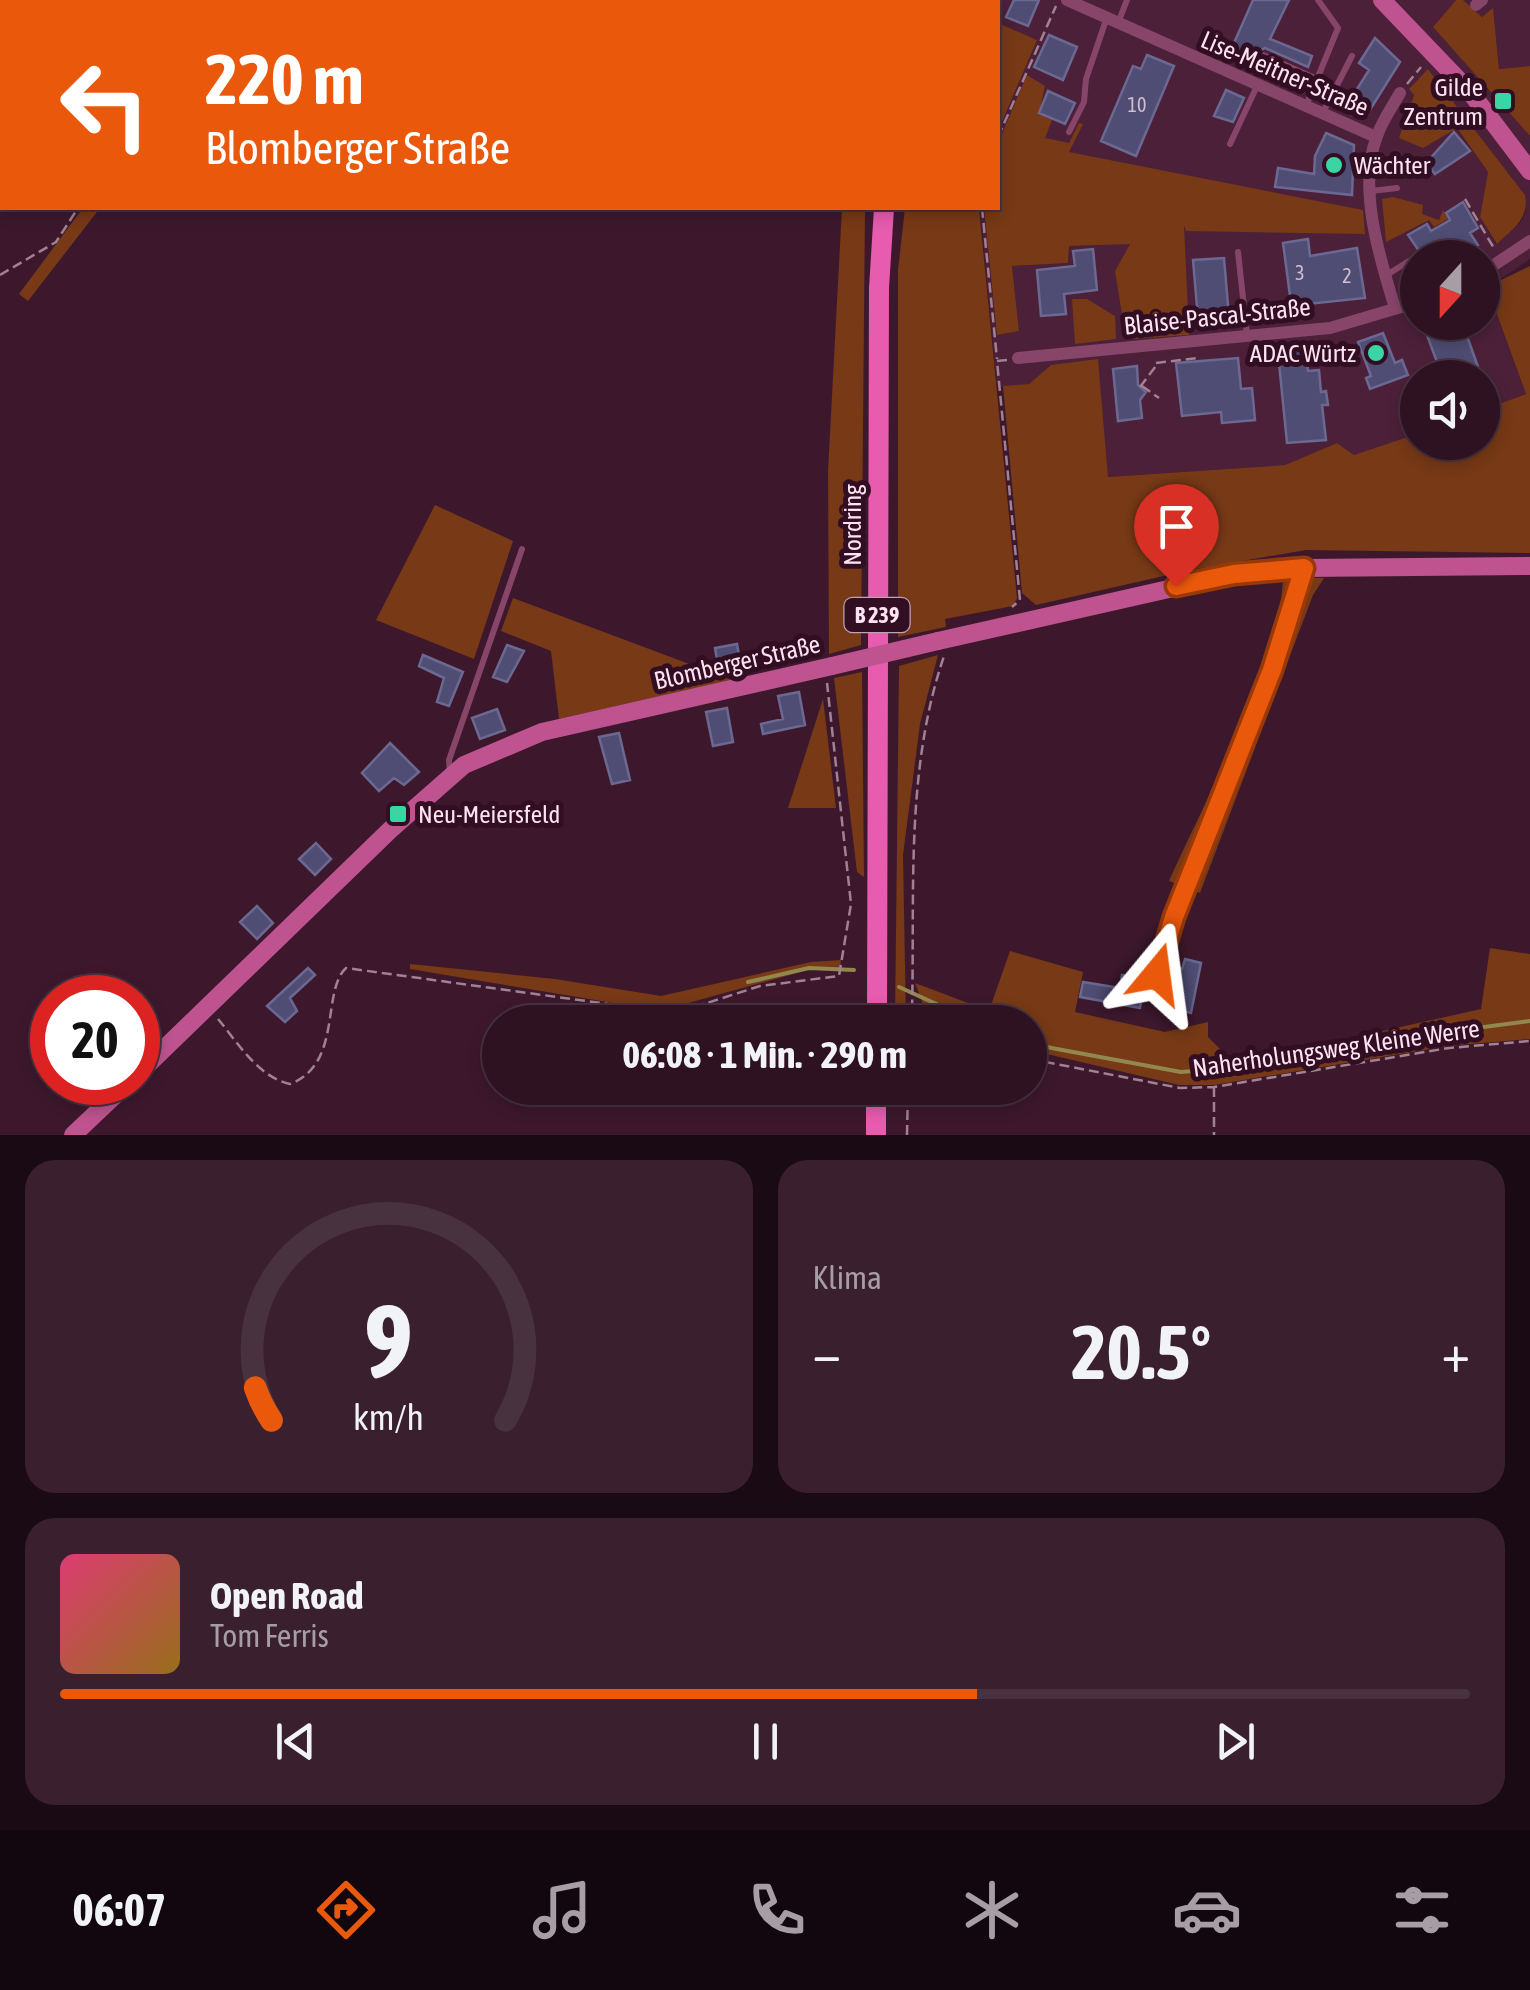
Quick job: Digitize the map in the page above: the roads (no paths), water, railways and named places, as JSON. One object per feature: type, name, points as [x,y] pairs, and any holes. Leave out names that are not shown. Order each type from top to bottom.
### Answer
[{"type":"main road","points":[[1382,0],[1471,92],[1530,172]]},
{"type":"main road","name":"Nordring","points":[[876,1005],[878,288],[884,210]]},
{"type":"main road","name":"Blomberger Straße","points":[[160,1053],[450,776],[483,756],[542,732],[1203,579],[1304,568],[1530,566]]},
{"type":"main road","points":[[73,1135],[105,1105]]},
{"type":"main road","points":[[876,1105],[876,1135]]},
{"type":"street","name":"Lise-Meitner-Straße","points":[[1067,0],[1376,137]]},
{"type":"street","name":"Lise-Meitner-Straße","points":[[1395,308],[1374,238],[1371,191],[1376,137],[1400,93]]},
{"type":"street","points":[[1500,260],[1530,241]]},
{"type":"street","name":"Blaise-Pascal-Straße","points":[[1018,358],[1330,328],[1400,307]]},
{"type":"lane","points":[[1069,132],[1084,102],[1086,78],[1111,22],[1127,0]]},
{"type":"lane","points":[[1306,106],[1338,28],[1318,0]]},
{"type":"lane","points":[[1263,55],[1317,79]]},
{"type":"lane","points":[[1322,113],[1352,56]]},
{"type":"lane","points":[[1230,144],[1257,84]]},
{"type":"lane","points":[[1371,191],[1396,188]]},
{"type":"lane","points":[[1238,252],[1247,336]]},
{"type":"lane","points":[[1385,276],[1400,267]]},
{"type":"lane","points":[[450,776],[449,760],[522,549]]},
{"type":"lane","points":[[1157,974],[1174,917],[1272,670],[1304,568]]},
{"type":"waterway","points":[[748,982],[809,968],[854,970]]},
{"type":"waterway","points":[[899,987],[939,1005]]},
{"type":"waterway","points":[[1047,1047],[1181,1072],[1273,1065],[1438,1033],[1530,1021]]},
{"type":"place","name":"Gilde Zentrum","points":[[1503,101]]},
{"type":"place","name":"Wächter","points":[[1334,165]]},
{"type":"place","name":"ADAC Würtz","points":[[1376,353]]},
{"type":"place","name":"Neu-Meiersfeld","points":[[398,814]]}]
